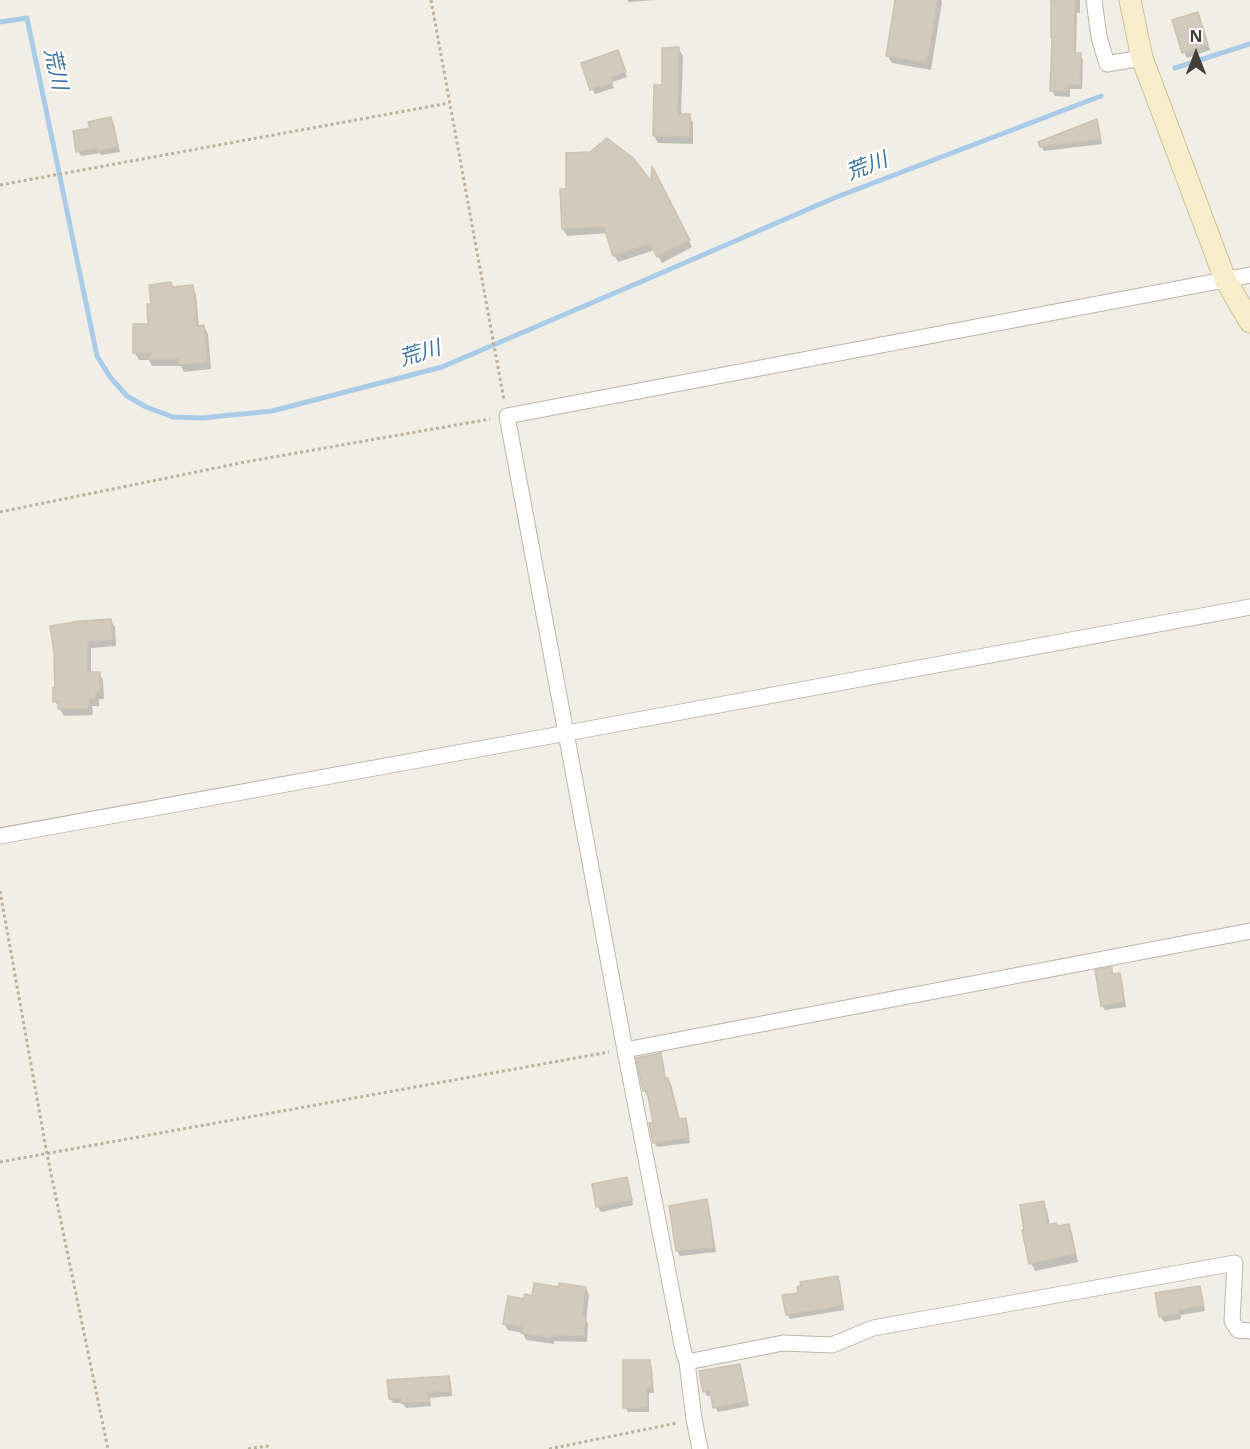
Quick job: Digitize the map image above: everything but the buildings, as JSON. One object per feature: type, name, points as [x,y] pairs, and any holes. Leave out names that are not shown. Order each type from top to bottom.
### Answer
[{"type":"street","points":[[1094,0],[1099,37],[1107,63],[1142,58]]},
{"type":"street","points":[[1130,0],[1142,58],[1225,279],[1250,322]]},
{"type":"street","points":[[700,1449],[687,1362],[625,1050],[507,416],[1250,275]]},
{"type":"street","points":[[0,836],[1250,607]]},
{"type":"street","points":[[625,1050],[1250,931]]},
{"type":"street","points":[[687,1362],[783,1343],[831,1345],[873,1328],[1235,1263],[1232,1321],[1239,1330],[1250,1331]]},
{"type":"path","points":[[0,512],[244,462],[507,416],[431,0]]},
{"type":"path","points":[[0,185],[449,103]]},
{"type":"path","points":[[0,891],[47,1154],[108,1449]]},
{"type":"path","points":[[0,1162],[625,1050]]},
{"type":"path","points":[[549,1449],[694,1419]]},
{"type":"path","points":[[248,1449],[267,1446],[271,1449]]},
{"type":"waterway","name":"荒川","points":[[0,22],[27,18],[97,356],[110,377],[127,396],[146,407],[173,417],[202,418],[272,411],[442,367],[834,198],[1101,96]]},
{"type":"waterway","name":"荒川","points":[[1175,68],[1250,44]]}]
